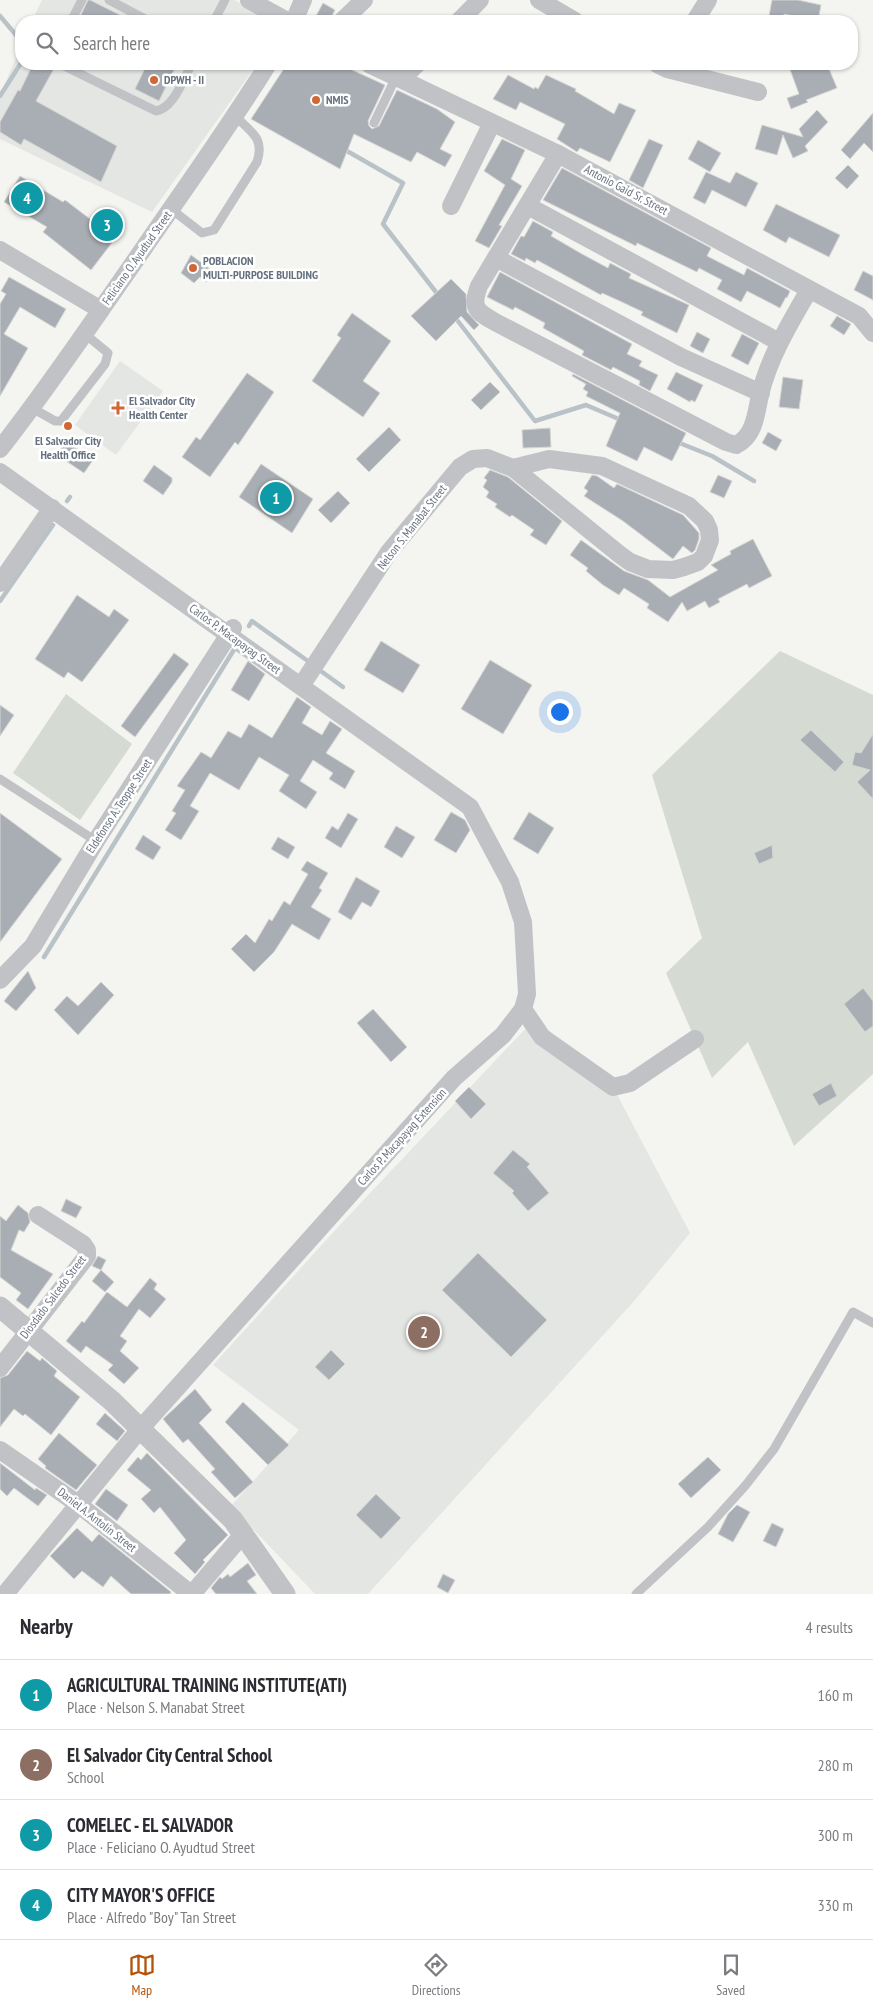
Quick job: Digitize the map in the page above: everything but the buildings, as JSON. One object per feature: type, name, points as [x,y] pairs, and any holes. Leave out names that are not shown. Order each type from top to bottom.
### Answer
[{"type":"street","points":[[249,0],[275,15]]},
{"type":"street","points":[[297,15],[303,0]]},
{"type":"street","points":[[348,15],[364,0]]},
{"type":"street","points":[[465,15],[480,0]]},
{"type":"street","points":[[540,0],[565,15]]},
{"type":"street","points":[[699,15],[708,0]]},
{"type":"street","name":"Feliciano O. Ayudtud Street","points":[[0,449],[85,334],[236,116],[264,70]]},
{"type":"street","name":"Antonio Gaid Sr. Street","points":[[382,70],[558,154],[859,316],[873,333]]},
{"type":"street","points":[[399,78],[409,70]]},
{"type":"street","points":[[682,70],[758,92]]},
{"type":"street","points":[[451,206],[492,123]]},
{"type":"street","points":[[558,154],[475,297],[475,306],[479,312],[726,442],[736,445],[744,441],[756,416],[760,393],[779,342],[809,290]]},
{"type":"street","points":[[528,206],[779,342]]},
{"type":"street","points":[[0,250],[100,310]]},
{"type":"street","points":[[496,258],[681,357],[760,393]]},
{"type":"street","name":"Nelson S. Manabat Street","points":[[300,686],[390,552],[460,467],[474,459],[487,458],[513,468],[619,554],[630,562],[648,569],[673,570],[698,562],[708,547],[709,530],[697,512],[602,466],[550,459],[513,468]]},
{"type":"street","name":"Carlos P. Macapayag Street","points":[[0,472],[231,631],[300,686],[470,807]]},
{"type":"street","points":[[0,584],[52,508]]},
{"type":"street","name":"Eldefonso A. Teoppe Street","points":[[0,980],[33,946],[96,841],[231,631]]},
{"type":"street","name":"Carlos P. Macapayag Extension","points":[[4,1594],[141,1428],[454,1078],[503,1035],[523,1009],[527,985],[522,922],[510,882],[470,807]]},
{"type":"street","points":[[523,1009],[542,1036],[613,1088],[630,1083],[695,1039]]},
{"type":"street","name":"Diosdado Salcedo Street","points":[[0,1368],[86,1256],[87,1250],[83,1244],[38,1215]]},
{"type":"street","points":[[0,1307],[141,1428],[244,1533],[284,1594]]},
{"type":"street","name":"Daniel A. Antolin Street","points":[[0,1450],[78,1504],[191,1594]]},
{"type":"street","points":[[191,1594],[244,1533]]},
{"type":"lane","points":[[74,15],[82,0]]},
{"type":"lane","points":[[109,0],[138,15]]},
{"type":"lane","points":[[217,15],[225,0]]},
{"type":"lane","points":[[72,70],[156,112],[163,110],[170,103],[189,70]]},
{"type":"lane","points":[[374,123],[399,78]]},
{"type":"lane","points":[[171,209],[202,232],[214,230],[257,162],[261,150],[259,141],[236,116]]},
{"type":"lane","points":[[32,408],[56,421],[66,418],[105,364],[108,353],[85,334]]},
{"type":"lane","points":[[0,779],[96,841]]},
{"type":"lane","points":[[636,1594],[708,1527],[745,1486],[774,1449],[853,1312],[873,1323]]},
{"type":"shaded area","points":[[42,0],[234,0],[265,15],[35,15]]},
{"type":"shaded area","points":[[15,61],[15,70],[253,70],[152,212],[0,139],[0,95]]},
{"type":"shaded area","name":"El Salvador City Health Center","points":[[120,361],[163,391],[116,455],[75,425]]},
{"type":"shaded area","points":[[780,651],[873,695],[873,1074],[794,1146],[748,1042],[712,1078],[666,973],[702,938],[652,775]]},
{"type":"shaded area","points":[[66,694],[132,744],[80,820],[13,773]]},
{"type":"shaded area","points":[[528,1026],[613,1087],[690,1233],[635,1300],[368,1594],[315,1594],[231,1506],[299,1430],[213,1365],[338,1227]]},
{"type":"waterway","points":[[0,16],[15,34]]},
{"type":"waterway","points":[[0,96],[17,70]]},
{"type":"waterway","points":[[347,151],[403,183],[383,224],[439,296]]},
{"type":"waterway","points":[[454,316],[535,421],[586,405],[621,420]]},
{"type":"waterway","points":[[677,442],[712,456],[754,481]]},
{"type":"waterway","points":[[67,501],[70,497]]},
{"type":"waterway","points":[[0,601],[53,525]]},
{"type":"waterway","points":[[249,626],[252,621],[312,664]]},
{"type":"waterway","points":[[44,957],[235,648]]},
{"type":"waterway","points":[[318,669],[343,687]]},
{"type":"place","name":"DPWH - II","points":[[154,80]]},
{"type":"place","name":"NMIS","points":[[316,100]]},
{"type":"place","name":"CITY MAYOR'S OFFICE","points":[[27,198]]},
{"type":"place","name":"COMELEC - EL SALVADOR","points":[[107,225]]},
{"type":"place","name":"POBLACION MULTI-PURPOSE BUILDING","points":[[193,268]]},
{"type":"place","name":"El Salvador City Health Center","points":[[118,408]]},
{"type":"place","name":"El Salvador City Health Office","points":[[68,426]]},
{"type":"place","name":"AGRICULTURAL TRAINING INSTITUTE(ATI)","points":[[276,498]]},
{"type":"place","name":"El Salvador City Central School","points":[[424,1332]]}]
